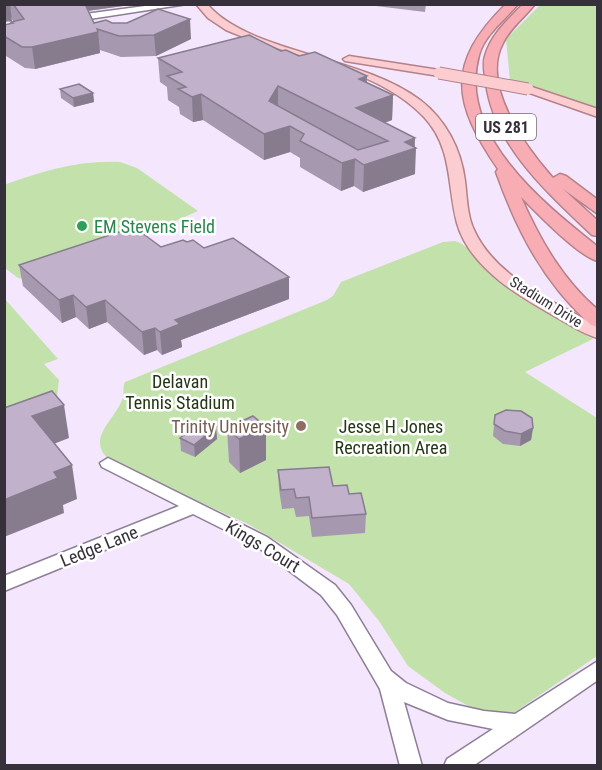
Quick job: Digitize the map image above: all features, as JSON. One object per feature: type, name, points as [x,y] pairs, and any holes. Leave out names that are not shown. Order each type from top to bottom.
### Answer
[{"type":"highway","name":"US 281","points":[[513,4],[485,34],[473,54],[470,66],[469,97],[476,120],[500,160],[533,199],[597,256]]},
{"type":"highway","name":"US 281","points":[[530,4],[501,35],[490,59],[496,104],[522,153],[561,197],[597,231]]},
{"type":"highway","points":[[496,104],[550,170],[597,209]]},
{"type":"highway","points":[[500,160],[514,200],[542,258],[562,288],[597,321]]},
{"type":"main road","name":"Stadium Drive","points":[[201,4],[207,14],[243,34],[341,64],[378,79],[418,104],[441,126],[456,169],[467,231],[484,256],[525,290],[597,333]]},
{"type":"main road","name":"Stadium Drive","points":[[294,50],[528,89],[597,113]]},
{"type":"main road","points":[[378,79],[377,75],[383,70],[404,68]]},
{"type":"street","points":[[57,20],[183,4]]},
{"type":"street","name":"Kings Court","points":[[108,463],[261,541],[328,590],[344,610],[390,688],[411,765]]},
{"type":"street","name":"Ledge Lane","points":[[4,584],[193,507]]},
{"type":"street","points":[[455,765],[597,669]]},
{"type":"street","name":"Kings Court","points":[[381,671],[398,690],[425,702],[483,721],[517,723]]},
{"type":"green space","points":[[540,5],[597,5],[597,109],[555,93],[510,81],[506,39]]},
{"type":"green space","name":"EM Stevens Field","points":[[120,162],[137,168],[198,211],[112,249],[30,280],[18,278],[5,268],[4,185],[61,168],[90,163]]},
{"type":"green space","name":"Jesse H Jones Recreation Area","points":[[455,241],[464,245],[484,269],[509,290],[593,339],[525,372],[597,418],[597,656],[512,714],[479,712],[445,693],[408,666],[379,621],[349,584],[248,524],[113,463],[104,455],[100,447],[103,432],[123,398],[125,382],[327,300],[333,296],[341,282],[443,242]]},
{"type":"green space","points":[[4,298],[58,359],[44,364],[59,380],[54,422],[4,441]]},
{"type":"building","points":[[13,4],[85,4],[94,23],[106,20],[112,23],[127,23],[158,9],[190,19],[154,35],[119,36],[97,29],[98,32],[32,47],[22,47],[4,36],[4,25],[24,19]]},
{"type":"building","points":[[249,35],[281,51],[286,50],[299,56],[315,52],[367,76],[359,79],[393,95],[356,108],[415,138],[405,142],[416,148],[364,165],[355,159],[342,163],[300,141],[304,134],[290,126],[264,134],[201,94],[192,97],[178,89],[186,87],[167,76],[182,72],[158,58]],"holes":[[[278,86],[388,141],[358,150],[269,101]]]},
{"type":"building","points":[[79,84],[93,93],[73,98],[60,89]]},
{"type":"building","points":[[134,227],[161,247],[183,240],[187,242],[193,240],[204,248],[233,238],[289,277],[175,320],[180,324],[160,332],[155,328],[142,332],[105,300],[86,307],[73,295],[59,300],[19,265]]},
{"type":"building","points":[[52,391],[64,405],[32,416],[72,465],[54,472],[58,478],[4,500],[4,408]]},
{"type":"building","points":[[506,410],[521,411],[532,418],[533,428],[521,434],[505,431],[494,424],[495,415]]},
{"type":"building","points":[[253,416],[266,427],[239,439],[227,428]]},
{"type":"building","points":[[202,420],[216,427],[194,445],[180,438]]},
{"type":"building","points":[[329,467],[333,486],[347,485],[349,494],[361,493],[366,514],[312,518],[309,497],[296,498],[294,489],[281,490],[278,470]]},
{"type":"place","name":"EM Stevens Field","points":[[82,226]]},
{"type":"place","name":"Trinity University","points":[[301,426]]},
{"type":"park label","name":"Delavan Tennis Stadium","points":[[180,391]]}]
